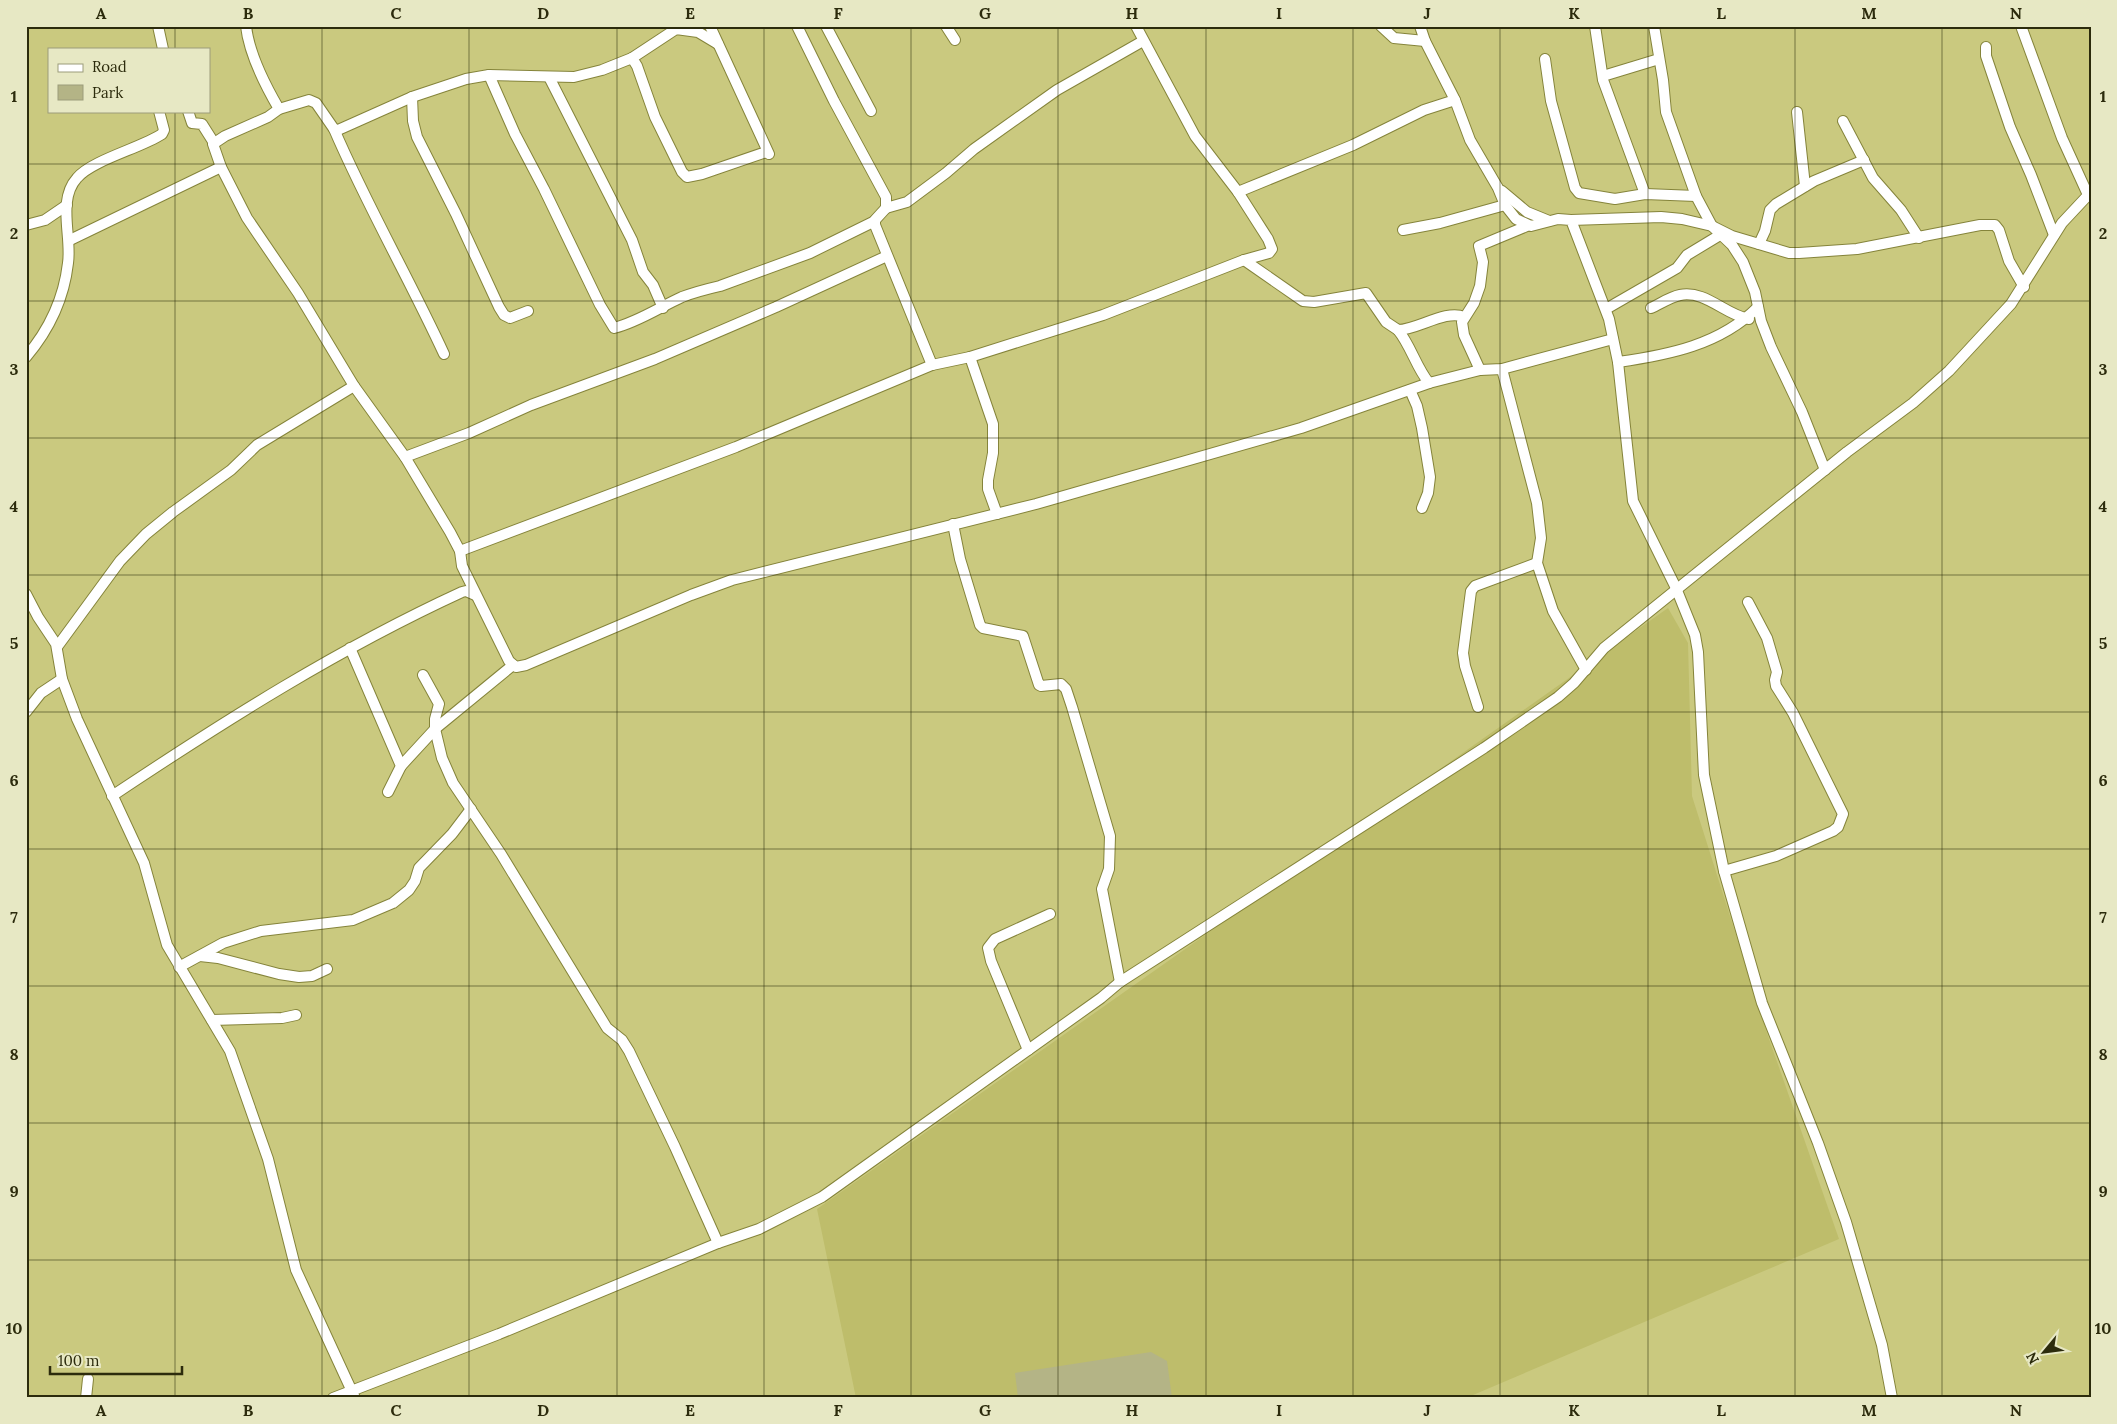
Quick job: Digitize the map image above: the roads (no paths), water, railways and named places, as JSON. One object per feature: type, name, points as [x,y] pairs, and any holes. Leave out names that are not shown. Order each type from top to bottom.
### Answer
[{"type":"street","points":[[158,26],[163,48]]},
{"type":"street","points":[[246,26],[247,37],[256,60],[279,109]]},
{"type":"street","points":[[632,58],[637,66],[655,117],[682,172],[690,177],[766,152],[769,155],[710,26]]},
{"type":"street","points":[[797,26],[834,101],[886,197],[886,208]]},
{"type":"street","points":[[826,26],[871,111]]},
{"type":"street","points":[[946,26],[955,40]]},
{"type":"street","points":[[460,551],[736,447],[932,365],[970,357],[1103,315],[1244,260],[1269,253],[1272,248],[1268,239],[1238,192],[1209,157],[1195,136],[1136,26]]},
{"type":"street","points":[[1381,26],[1388,34],[1399,40],[1425,41]]},
{"type":"street","points":[[1420,26],[1425,41],[1455,100],[1470,140],[1498,188],[1505,205],[1516,220],[1527,226]]},
{"type":"street","points":[[1595,26],[1603,76],[1645,194]]},
{"type":"street","points":[[1654,26],[1668,118],[1696,196],[1712,226],[1739,253],[1755,292],[1761,321],[1771,347],[1802,412],[1825,470]]},
{"type":"street","points":[[333,1398],[353,1394],[718,1243],[760,1230],[822,1197],[1120,982],[1484,748],[1558,697],[1586,670],[1604,648],[1676,588],[1913,403],[1949,371],[2011,304],[2062,223],[2089,194],[2062,138],[2021,26]]},
{"type":"street","points":[[334,129],[341,129],[412,97],[456,81],[489,76],[574,77],[602,70],[632,58],[676,29],[698,32],[718,44]]},
{"type":"street","points":[[489,76],[515,134],[611,324],[616,328],[663,308],[681,298],[810,254],[875,221],[886,208],[907,202],[946,174],[968,154],[1057,90],[1143,41]]},
{"type":"street","points":[[1986,47],[1986,56],[2010,128],[2031,175],[2054,235]]},
{"type":"street","points":[[1603,76],[1659,59]]},
{"type":"street","points":[[1546,60],[1551,101],[1577,192],[1615,199],[1645,194],[1696,196]]},
{"type":"street","points":[[549,78],[632,240],[643,272],[654,286],[663,308]]},
{"type":"street","points":[[412,97],[413,121],[417,138],[456,214],[499,307],[504,315],[510,318],[528,310]]},
{"type":"street","points":[[214,143],[268,118],[279,109],[313,100],[334,129],[380,230],[425,312],[444,354]]},
{"type":"street","points":[[1238,192],[1353,145],[1424,110],[1455,100]]},
{"type":"street","points":[[26,356],[41,338],[56,309],[66,275],[70,240],[67,204],[69,192],[78,176],[98,164],[162,134],[163,123],[159,112]]},
{"type":"street","points":[[188,112],[192,123],[202,124],[214,143],[221,167],[247,218],[298,293],[354,386],[405,458],[460,551],[462,566],[475,595],[513,665],[516,667],[526,665],[691,594],[732,580],[997,514],[1301,428],[1429,383],[1480,370],[1502,369],[1613,339]]},
{"type":"street","points":[[1797,112],[1805,186]]},
{"type":"street","points":[[1843,121],[1874,178],[1901,210],[1919,238]]},
{"type":"street","points":[[1759,244],[1765,231],[1770,210],[1776,204],[1805,186],[1864,160]]},
{"type":"street","points":[[70,240],[221,167]]},
{"type":"street","points":[[1498,188],[1527,212],[1549,221]]},
{"type":"street","points":[[26,226],[45,220],[67,204]]},
{"type":"street","points":[[1403,230],[1440,224],[1505,205]]},
{"type":"street","points":[[1480,370],[1464,335],[1462,322],[1474,303],[1480,286],[1483,262],[1480,246],[1527,226],[1536,226],[1549,221],[1661,217],[1712,226],[1732,236],[1789,253],[1857,249],[1980,225],[1995,225],[1999,230],[2009,261],[2024,286]]},
{"type":"street","points":[[1571,220],[1606,309],[1613,339],[1618,362],[1631,492],[1636,509],[1676,588],[1695,635],[1698,652],[1704,775],[1724,871],[1762,1003],[1818,1144],[1846,1222],[1882,1345],[1892,1398]]},
{"type":"street","points":[[875,221],[932,365]]},
{"type":"street","points":[[1606,309],[1677,268],[1687,255],[1720,235]]},
{"type":"street","points":[[405,458],[469,433],[531,405],[655,360],[888,256]]},
{"type":"street","points":[[1244,260],[1303,301],[1314,302],[1366,293],[1386,322],[1403,336],[1422,374],[1429,383]]},
{"type":"street","points":[[1651,308],[1674,297],[1691,295],[1705,298],[1735,316],[1761,321]]},
{"type":"street","points":[[1618,362],[1650,357],[1696,346],[1746,319],[1758,307]]},
{"type":"street","points":[[1398,330],[1446,317],[1460,315],[1464,317]]},
{"type":"street","points":[[970,357],[993,424],[993,453],[988,488],[997,514]]},
{"type":"street","points":[[1502,369],[1536,503],[1541,538],[1537,563],[1553,611],[1586,670]]},
{"type":"street","points":[[57,647],[109,575],[146,534],[231,470],[257,445],[354,386]]},
{"type":"street","points":[[1410,390],[1421,421],[1430,476],[1428,493],[1422,508]]},
{"type":"street","points":[[953,524],[960,559],[980,625],[983,628],[1023,636],[1039,684],[1041,686],[1061,684],[1066,689],[1110,836],[1109,869],[1102,889],[1120,982]]},
{"type":"street","points":[[1478,707],[1465,666],[1463,653],[1471,591],[1475,586],[1537,563]]},
{"type":"street","points":[[112,796],[260,699],[350,648],[462,592],[466,591],[475,595]]},
{"type":"street","points":[[26,594],[57,647],[62,679],[77,719],[144,863],[164,937],[179,967],[230,1051],[268,1159],[296,1270],[353,1394]]},
{"type":"street","points":[[1724,871],[1776,856],[1833,831],[1838,828],[1843,814],[1793,713],[1776,686],[1777,672],[1767,638],[1748,602]]},
{"type":"street","points":[[350,648],[401,766]]},
{"type":"street","points":[[388,792],[401,766],[420,744],[435,729],[513,665]]},
{"type":"street","points":[[423,675],[439,704],[435,729],[442,758],[453,783],[502,854],[607,1028],[622,1040],[629,1051],[718,1243]]},
{"type":"street","points":[[26,712],[40,693],[62,679]]},
{"type":"street","points":[[179,967],[229,941],[261,931],[353,920],[393,903],[409,890],[415,881],[418,869],[457,829],[471,808]]},
{"type":"street","points":[[1028,1050],[990,961],[988,948],[995,939],[1050,914]]},
{"type":"street","points":[[199,956],[218,958],[279,974],[299,977],[312,976],[327,969]]},
{"type":"street","points":[[212,1020],[282,1018],[296,1015]]},
{"type":"street","points":[[86,1398],[88,1379]]}]
